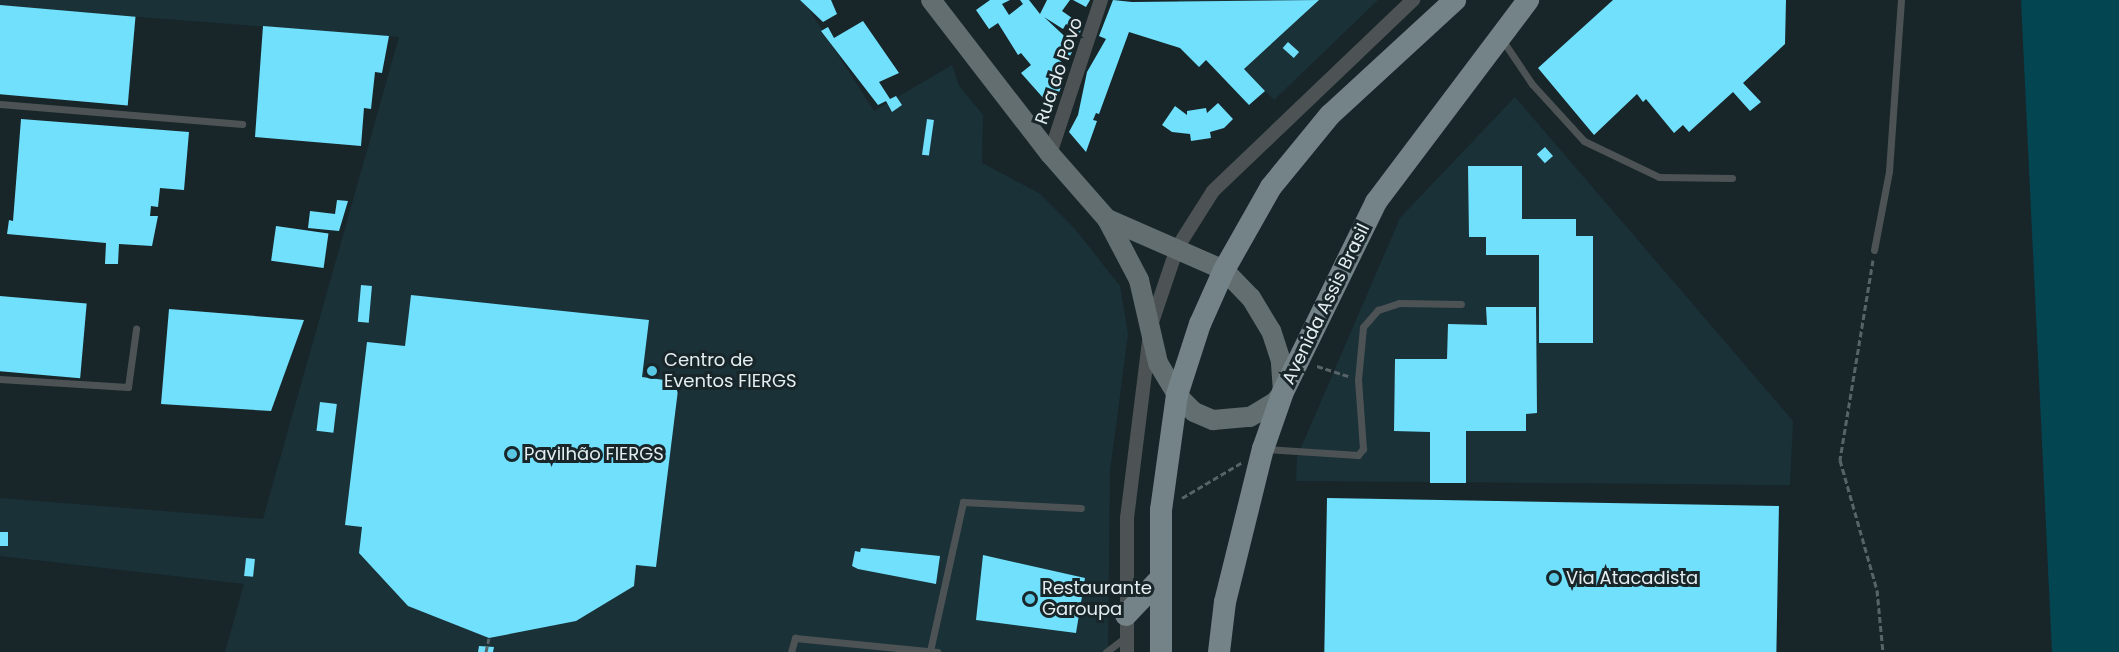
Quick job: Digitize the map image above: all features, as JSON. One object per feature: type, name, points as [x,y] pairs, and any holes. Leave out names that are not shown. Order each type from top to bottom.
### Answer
[{"type":"main road","points":[[931,0],[1050,154],[1107,219],[1139,280],[1158,363],[1177,395],[1194,412],[1213,420],[1233,421],[1263,411],[1283,392],[1281,361],[1271,331],[1251,298],[1224,270],[1107,219]]},
{"type":"main road","points":[[1161,652],[1161,510],[1177,395],[1200,324],[1224,270],[1271,187],[1315,132],[1455,0]]},
{"type":"main road","name":"Avenida Assis Brasil","points":[[1220,652],[1226,602],[1263,449],[1283,392],[1298,360],[1376,202],[1528,0]]},
{"type":"main road","points":[[1127,625],[1160,579]]},
{"type":"street","name":"Rua do Povo","points":[[1050,154],[1101,0]]},
{"type":"street","points":[[1127,652],[1127,518],[1151,326],[1177,248],[1213,191],[1413,0]]},
{"type":"lane","points":[[1874,250],[1889,171],[1901,0]]},
{"type":"lane","points":[[1499,36],[1532,84],[1584,141],[1659,177],[1732,178]]},
{"type":"lane","points":[[0,104],[242,124]]},
{"type":"lane","points":[[1263,449],[1358,455],[1364,449],[1358,380],[1364,327],[1378,310],[1399,303],[1461,304]]},
{"type":"lane","points":[[0,379],[128,387],[136,329]]},
{"type":"lane","points":[[791,652],[795,638],[933,652],[963,502],[1081,508]]},
{"type":"lane","points":[[1106,652],[1127,625]]},
{"type":"path","points":[[1874,250],[1840,460],[1877,590],[1883,652]]},
{"type":"path","points":[[1298,360],[1358,380]]},
{"type":"path","points":[[1161,510],[1263,449]]},
{"type":"path","points":[[486,652],[489,638]]},
{"type":"shaded area","points":[[0,0],[803,0],[874,111],[952,65],[959,86],[983,115],[982,163],[1039,193],[1075,229],[1120,286],[1128,334],[1110,471],[1108,652],[225,652],[244,584],[0,556],[0,498],[263,519],[399,37],[0,6]]},
{"type":"shaded area","points":[[1178,0],[1378,0],[1274,100]]},
{"type":"shaded area","points":[[2021,0],[2119,0],[2119,652],[2052,652]]},
{"type":"shaded area","points":[[1515,97],[1793,421],[1790,485],[1296,481],[1297,457],[1400,218]]},
{"type":"building","points":[[800,0],[831,0],[837,14],[823,22]]},
{"type":"building","points":[[990,0],[1010,0],[1002,4],[1009,15],[1023,4],[1020,0],[1029,0],[1040,14],[1047,0],[1070,0],[1062,11],[1082,25],[1080,33],[1066,24],[1063,29],[1044,17],[1075,46],[1069,58],[1061,50],[1055,56],[1068,68],[1053,109],[1021,73],[1031,65],[1021,53],[1018,55],[998,23],[989,29],[976,10]]},
{"type":"building","points":[[1073,0],[1090,0],[1086,7]]},
{"type":"building","points":[[1113,0],[1132,2],[1319,0],[1244,69],[1265,91],[1249,105],[1206,60],[1199,67],[1180,48],[1129,32],[1099,114],[1096,113],[1093,120],[1097,121],[1086,152],[1069,132],[1078,115],[1087,72],[1106,39],[1099,36]]},
{"type":"building","points":[[1613,0],[1786,0],[1785,44],[1743,83],[1761,102],[1750,111],[1733,92],[1689,132],[1683,125],[1674,133],[1646,99],[1643,102],[1637,94],[1594,135],[1538,68]]},
{"type":"building","points":[[0,5],[135,17],[128,106],[0,94]]},
{"type":"building","points":[[863,21],[899,73],[879,82],[890,99],[896,96],[902,105],[892,112],[886,101],[878,105],[821,31],[828,27],[834,38]]},
{"type":"building","points":[[263,26],[389,36],[382,73],[375,72],[371,109],[364,108],[361,146],[255,137]]},
{"type":"building","points":[[1288,42],[1299,52],[1294,58],[1283,48]]},
{"type":"building","points":[[1218,103],[1233,119],[1224,128],[1210,132],[1211,138],[1191,141],[1190,134],[1172,132],[1162,125],[1175,106],[1187,115],[1187,111],[1206,108],[1207,113]]},
{"type":"building","points":[[21,119],[189,132],[184,190],[160,188],[158,207],[151,206],[150,216],[158,216],[152,246],[119,244],[118,264],[105,264],[106,243],[7,234],[9,220],[13,221]]},
{"type":"building","points":[[927,119],[934,120],[929,156],[922,155]]},
{"type":"building","points":[[1545,147],[1553,156],[1545,163],[1537,154]]},
{"type":"building","points":[[1468,166],[1522,166],[1522,219],[1576,219],[1576,236],[1593,236],[1593,343],[1539,343],[1539,255],[1486,255],[1486,237],[1469,237]]},
{"type":"building","points":[[337,200],[348,201],[339,231],[308,228],[310,211],[335,214]]},
{"type":"building","points":[[276,226],[328,233],[324,268],[271,261]]},
{"type":"building","points":[[361,285],[372,286],[369,323],[358,322]]},
{"type":"building","name":"Pavilhão FIERGS","points":[[411,295],[649,320],[642,377],[679,382],[656,567],[636,565],[634,586],[576,621],[489,638],[408,606],[359,553],[362,527],[345,525],[367,342],[405,346]]},
{"type":"building","points":[[0,296],[87,304],[80,378],[0,371]]},
{"type":"building","points":[[1486,307],[1536,307],[1537,413],[1526,414],[1526,431],[1466,431],[1466,483],[1430,483],[1430,432],[1394,431],[1395,359],[1447,359],[1448,324],[1487,325]]},
{"type":"building","points":[[169,309],[304,320],[271,411],[161,404]]},
{"type":"building","points":[[320,402],[337,404],[333,433],[316,431]]},
{"type":"building","name":"Via Atacadista","points":[[1327,498],[1779,506],[1776,652],[1324,652]]},
{"type":"building","points":[[0,532],[8,532],[8,546],[0,546]]},
{"type":"building","points":[[861,548],[940,556],[936,584],[858,569],[852,566],[855,551],[860,552]]},
{"type":"building","name":"Restaurante Garoupa","points":[[983,555],[1085,578],[1076,633],[976,620]]},
{"type":"building","points":[[246,558],[255,559],[253,577],[244,576]]},
{"type":"building","points":[[479,646],[494,647],[493,652],[478,652]]},
{"type":"place","name":"Centro de Eventos FIERGS","points":[[652,371]]},
{"type":"place","name":"Pavilhão FIERGS","points":[[512,454]]},
{"type":"place","name":"Via Atacadista","points":[[1554,578]]},
{"type":"place","name":"Restaurante Garoupa","points":[[1030,599]]}]
